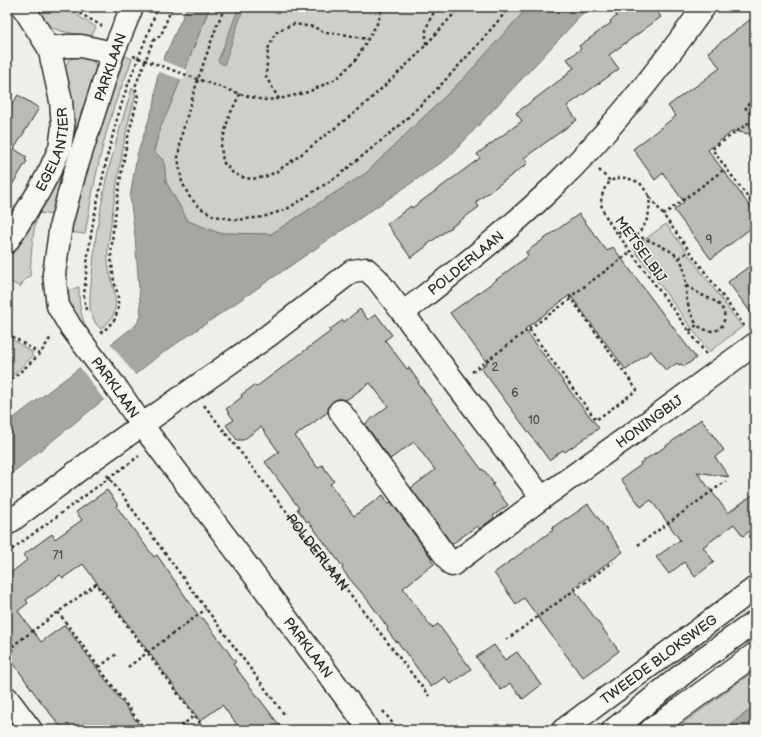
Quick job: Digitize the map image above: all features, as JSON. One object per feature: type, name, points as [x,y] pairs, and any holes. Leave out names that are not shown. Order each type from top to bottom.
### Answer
[{"type":"street","name":"EGELANTIER","points":[[7,242],[39,191],[51,168],[60,148],[63,127],[61,101],[49,48],[23,7]]},
{"type":"street","name":"PARKLAAN","points":[[132,7],[117,44],[74,175],[61,224],[54,274],[58,306],[70,326],[92,342],[118,390],[142,425],[367,726]]},
{"type":"street","name":"POLDERLAAN","points":[[403,313],[483,250],[555,186],[599,140],[634,100],[704,7]]},
{"type":"street","points":[[49,48],[117,44]]},
{"type":"street","points":[[7,524],[95,458],[268,336],[352,271],[366,269],[378,279],[542,498]]},
{"type":"street","name":"HONINGBIJ","points":[[340,411],[452,565],[718,371],[750,336]]},
{"type":"street","name":"TWEEDE BLOKSWEG","points":[[563,730],[755,588]]},
{"type":"street","points":[[613,730],[694,665],[755,622]]},
{"type":"street","points":[[651,730],[755,654]]},
{"type":"street","points":[[7,698],[31,730]]},
{"type":"path","points":[[69,7],[97,24],[117,44]]},
{"type":"path","name":"PARKLAAN","points":[[86,311],[84,296],[88,255],[93,222],[108,153],[126,90],[158,7]]},
{"type":"path","points":[[92,342],[115,319],[118,309],[118,296],[114,281],[111,257],[113,230],[122,168],[138,97],[135,87],[153,41],[161,35],[172,7]]},
{"type":"path","points":[[225,7],[216,25],[198,79],[182,133],[178,158],[182,182],[189,196],[199,207],[214,216],[237,220],[263,217],[287,209],[338,176],[399,126],[438,88],[510,7]]},
{"type":"path","points":[[139,58],[240,94],[263,100],[280,99],[308,92],[336,79],[355,60],[378,22],[382,7]]},
{"type":"path","points":[[426,45],[426,30],[436,7]]},
{"type":"path","points":[[240,94],[229,116],[221,146],[223,162],[233,173],[242,177],[251,179],[266,177],[303,154],[363,106],[415,57],[460,7]]},
{"type":"path","points":[[280,99],[266,77],[268,49],[275,33],[294,24],[314,27],[325,33],[342,34],[367,40]]},
{"type":"path","points":[[755,100],[745,107],[754,120],[712,149],[755,207]]},
{"type":"path","points":[[663,214],[726,168]]},
{"type":"path","name":"METSELBIJ","points":[[718,371],[605,215],[601,202],[604,191],[610,181],[619,177],[629,178],[640,183],[750,336]]},
{"type":"path","points":[[636,236],[643,229],[649,213],[649,195]]},
{"type":"path","points":[[617,233],[625,232],[659,245],[679,258],[684,273],[687,298],[692,318],[697,325],[704,330],[712,331],[721,327],[725,315],[721,306],[686,286]]},
{"type":"path","points":[[679,258],[689,251]]},
{"type":"path","points":[[456,384],[571,299],[570,298],[631,252]]},
{"type":"path","points":[[529,329],[596,420],[622,402],[637,390],[571,299]]},
{"type":"path","points":[[689,331],[697,325]]},
{"type":"path","points":[[7,384],[40,354],[56,330],[70,326]]},
{"type":"path","points":[[7,333],[40,354]]},
{"type":"path","name":"POLDERLAAN","points":[[192,389],[429,696]]},
{"type":"path","points":[[7,553],[141,455]]},
{"type":"path","points":[[95,458],[284,714]]},
{"type":"path","points":[[638,545],[726,481]]},
{"type":"path","points":[[506,640],[613,562]]},
{"type":"path","points":[[7,650],[96,584],[205,730]]},
{"type":"path","points":[[128,666],[206,609]]},
{"type":"path","points":[[58,612],[145,730]]},
{"type":"path","points":[[99,667],[118,653]]},
{"type":"path","points":[[176,730],[194,716]]},
{"type":"shaded area","points":[[49,7],[64,7],[96,27],[91,37],[61,31],[47,26],[39,12]]},
{"type":"shaded area","points":[[187,7],[210,7],[159,131],[154,151],[164,161],[166,182],[188,221],[219,233],[271,234],[366,173],[465,77],[528,7],[589,7],[448,158],[157,357],[7,477],[7,423],[136,325],[141,316],[135,236],[130,197],[137,155],[155,101],[157,78],[164,58]]},
{"type":"shaded area","points":[[210,7],[528,7],[465,77],[366,173],[271,234],[219,233],[188,221],[166,182],[164,161],[154,151],[159,131]]},
{"type":"shaded area","points":[[239,7],[244,7],[224,65],[218,61]]},
{"type":"shaded area","points":[[75,56],[83,57],[95,63],[97,71],[54,215],[39,213],[33,235],[30,276],[25,279],[20,287],[7,280],[7,258],[43,201],[65,69],[68,61]]},
{"type":"shaded area","points":[[125,56],[132,59],[107,131],[96,175],[85,234],[69,232],[93,143]]},
{"type":"shaded area","points":[[132,88],[136,95],[122,152],[109,235],[108,261],[114,292],[115,307],[114,314],[101,329],[96,324],[90,312],[90,295],[96,235],[106,179]]},
{"type":"shaded area","points":[[666,224],[742,327],[709,352],[633,248]]},
{"type":"shaded area","points":[[79,287],[81,313],[91,337],[73,315],[63,292]]},
{"type":"shaded area","points":[[7,336],[32,352],[32,357],[7,381]]},
{"type":"shaded area","points":[[755,670],[755,706],[723,730],[674,730]]},
{"type":"shaded area","points":[[755,706],[755,730],[723,730]]},
{"type":"pier","points":[[161,60],[187,70],[183,80],[157,71]]},
{"type":"pier","points":[[110,343],[136,376],[104,400],[79,366]]},
{"type":"building","points":[[610,7],[654,7],[661,17],[609,55],[619,69],[567,106],[577,120],[524,158],[528,163],[476,202],[479,207],[411,258],[387,224],[411,206],[412,208],[480,158],[477,154],[522,121],[516,113],[568,74],[567,73],[574,68],[567,59],[581,49],[579,46],[611,23],[610,21],[617,16]]},
{"type":"building","points":[[755,16],[755,135],[733,131],[708,150],[755,213],[755,225],[711,259],[674,210],[684,202],[663,173],[655,180],[633,149],[676,116],[668,106],[720,68],[708,52]]},
{"type":"building","points":[[18,95],[39,108],[14,149],[27,157],[25,160],[27,161],[7,193],[7,112]]},
{"type":"building","points":[[579,214],[607,251],[613,247],[696,358],[684,367],[677,363],[666,371],[651,351],[626,370],[570,295],[525,329],[599,428],[565,452],[563,450],[549,460],[481,368],[487,363],[450,313],[528,256],[526,252]]},
{"type":"building","points":[[755,262],[755,318],[728,282]]},
{"type":"building","points":[[360,309],[368,320],[376,314],[392,335],[385,340],[407,369],[409,368],[419,382],[418,383],[482,470],[484,470],[494,484],[492,485],[508,505],[479,529],[477,526],[452,544],[411,488],[435,470],[414,442],[390,459],[365,424],[388,406],[370,383],[346,400],[339,399],[333,401],[329,406],[328,412],[295,436],[318,468],[322,465],[334,481],[330,484],[354,516],[383,495],[389,504],[391,502],[432,559],[431,560],[434,564],[403,588],[432,628],[438,624],[471,669],[451,684],[445,677],[431,687],[387,630],[388,628],[367,599],[342,569],[343,567],[297,509],[299,508],[265,462],[279,452],[261,427],[243,440],[237,440],[226,425],[234,420],[226,409],[242,397],[241,395],[255,385],[256,387],[331,331],[329,330],[343,320],[344,322]]},
{"type":"building","points":[[701,419],[724,450],[715,457],[729,477],[697,472],[728,513],[755,493],[755,527],[743,536],[734,524],[703,547],[714,562],[695,577],[684,562],[669,574],[656,557],[680,540],[651,500],[641,507],[621,479],[641,465],[640,463],[655,454]]},
{"type":"building","points":[[107,490],[118,505],[116,506],[154,557],[157,555],[201,619],[203,618],[236,662],[233,664],[283,730],[241,730],[222,705],[200,721],[83,564],[63,578],[60,575],[26,600],[28,603],[18,611],[41,642],[65,625],[143,730],[63,730],[35,694],[7,654],[16,648],[7,637],[7,576],[27,560],[23,555],[52,534],[55,539],[82,520],[76,512]]},
{"type":"building","points":[[588,504],[623,552],[573,588],[619,651],[583,678],[524,598],[516,604],[494,573],[553,530],[552,528]]},
{"type":"building","points":[[494,645],[505,660],[517,652],[541,685],[523,699],[510,683],[501,690],[476,657]]}]
